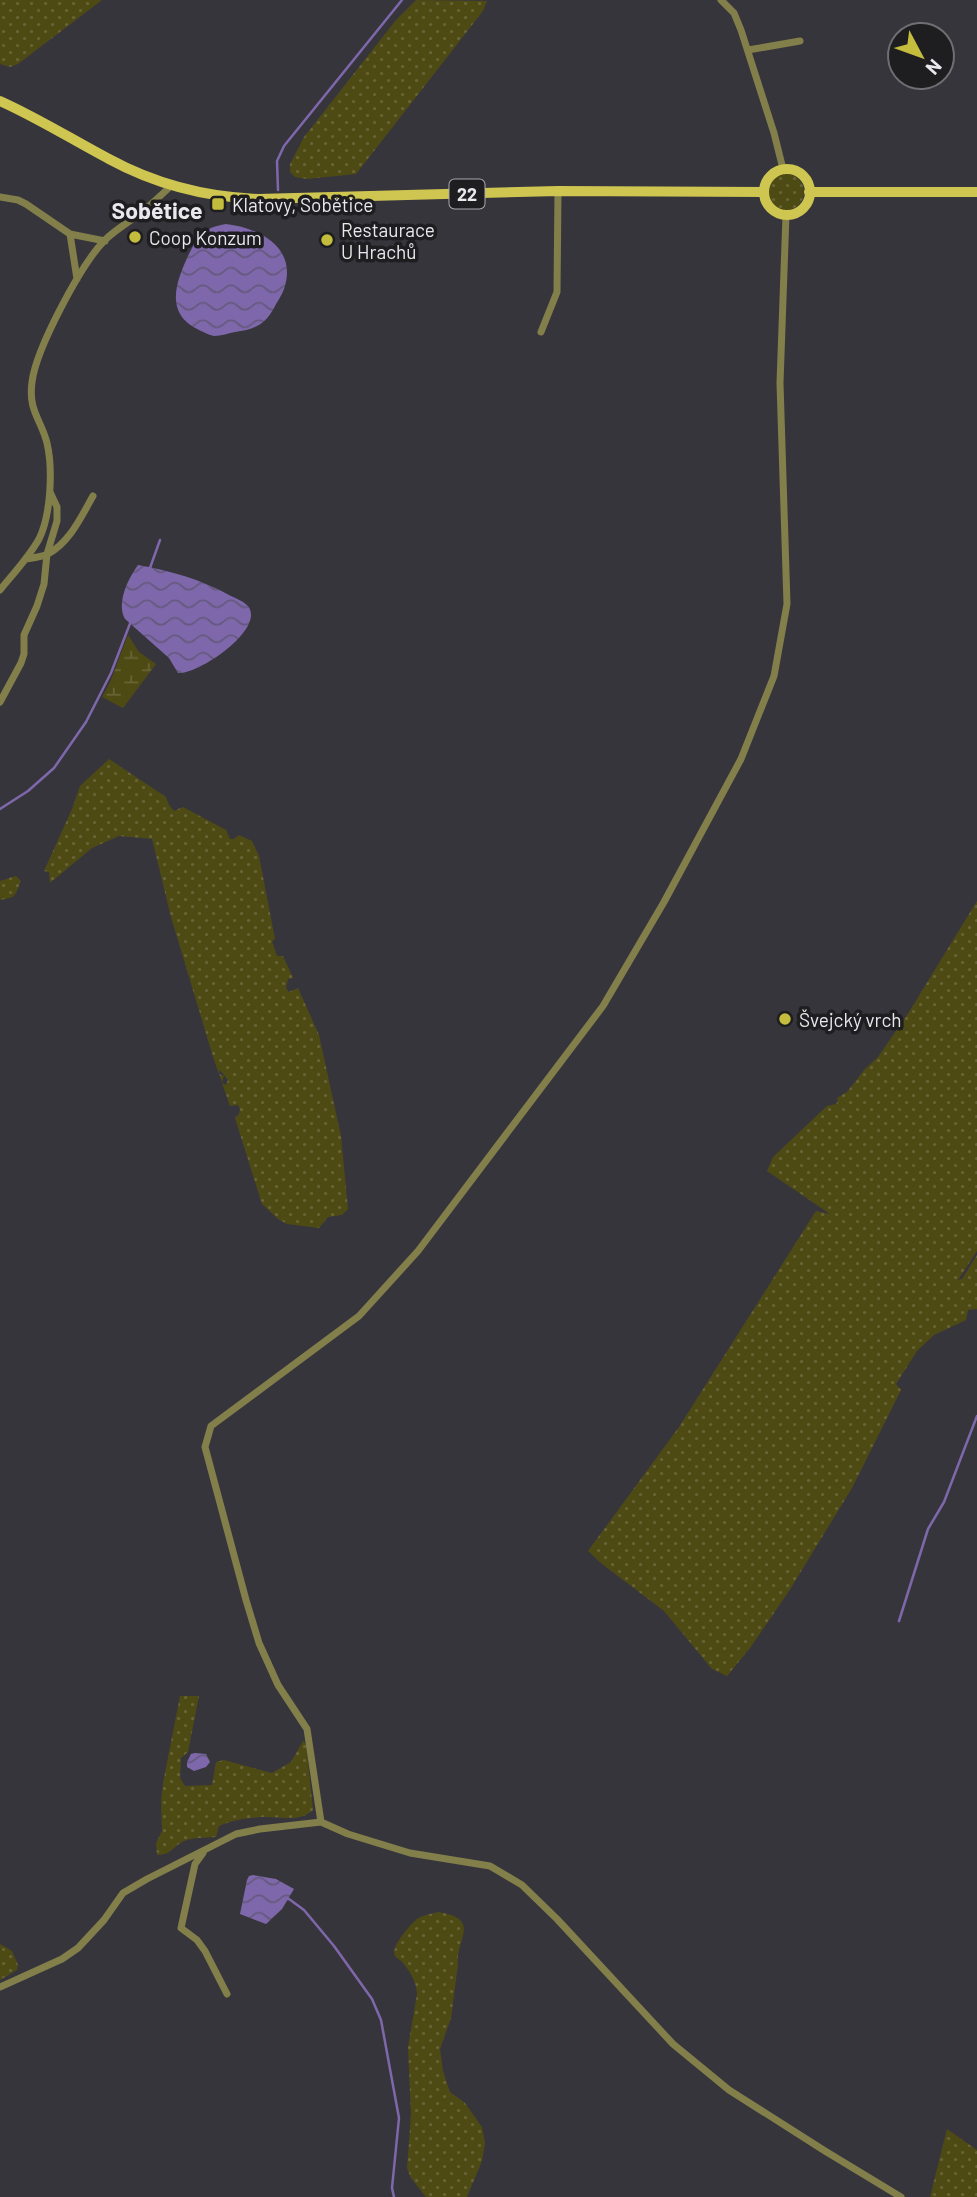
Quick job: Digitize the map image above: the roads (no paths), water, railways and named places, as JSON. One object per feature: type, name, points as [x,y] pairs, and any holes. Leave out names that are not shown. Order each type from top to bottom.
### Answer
[{"type":"main road","name":"22","points":[[0,101],[111,160],[171,186],[224,197],[258,199],[558,191],[764,192]]},
{"type":"main road","points":[[783,169],[802,174],[808,183],[809,191],[804,206],[796,213],[786,215],[768,206],[764,192],[770,175],[783,169]]},
{"type":"main road","points":[[809,191],[977,192]]},
{"type":"street","points":[[726,2],[734,13],[748,50],[783,169]]},
{"type":"street","points":[[748,50],[800,41]]},
{"type":"street","points":[[0,590],[40,537],[50,491],[46,440],[33,412],[31,399],[34,368],[77,279],[105,241],[171,186]]},
{"type":"street","points":[[541,332],[556,292],[558,191]]},
{"type":"street","points":[[0,197],[26,204],[70,234],[105,241]]},
{"type":"street","points":[[321,1822],[307,1729],[278,1685],[259,1643],[205,1447],[207,1436],[211,1426],[225,1414],[359,1316],[418,1251],[603,1006],[664,902],[741,759],[774,676],[787,604],[780,383],[786,215]]},
{"type":"street","points":[[70,234],[77,279]]},
{"type":"street","points":[[0,702],[21,663],[24,635],[44,584],[47,554],[57,521],[57,507],[50,491]]},
{"type":"street","points":[[25,560],[47,554],[76,527],[93,496]]},
{"type":"street","points":[[0,1987],[62,1959],[78,1948],[104,1920],[123,1892],[236,1834],[321,1822],[348,1834],[410,1853],[490,1866],[522,1885],[682,2051],[729,2090],[901,2197]]},
{"type":"street","points":[[205,1850],[195,1864],[181,1928],[197,1940],[205,1951],[227,1994]]},
{"type":"water","points":[[226,224],[251,230],[273,243],[286,262],[287,275],[282,294],[262,323],[247,330],[214,336],[199,330],[181,316],[176,297],[179,277],[197,240],[207,230]]},
{"type":"water","points":[[138,565],[196,580],[241,601],[248,606],[251,616],[247,626],[239,638],[214,659],[200,667],[178,673],[169,658],[125,619],[122,606],[124,591]]},
{"type":"water","points":[[191,1754],[206,1754],[210,1762],[206,1767],[194,1771],[187,1767],[187,1762]]},
{"type":"water","points":[[253,1875],[276,1879],[294,1889],[282,1909],[266,1924],[240,1914],[247,1880]]},
{"type":"waterway","points":[[278,190],[277,161],[284,146],[402,0]]},
{"type":"waterway","points":[[150,568],[160,540]]},
{"type":"waterway","points":[[0,809],[28,791],[54,768],[86,722],[111,673],[131,621]]},
{"type":"waterway","points":[[899,1621],[928,1529],[944,1502],[977,1416]]},
{"type":"waterway","points":[[286,1899],[304,1910],[334,1946],[372,1999],[381,2020],[399,2118],[392,2188],[394,2197]]},
{"type":"place","name":"Klatovy, Sobětice","points":[[218,204]]},
{"type":"place","name":"Coop Konzum","points":[[135,237]]},
{"type":"place","name":"Restaurace U Hrachů","points":[[327,240]]},
{"type":"place","name":"Švejcký vrch","points":[[785,1019]]},
{"type":"district","name":"Sobětice","points":[[157,210]]}]
